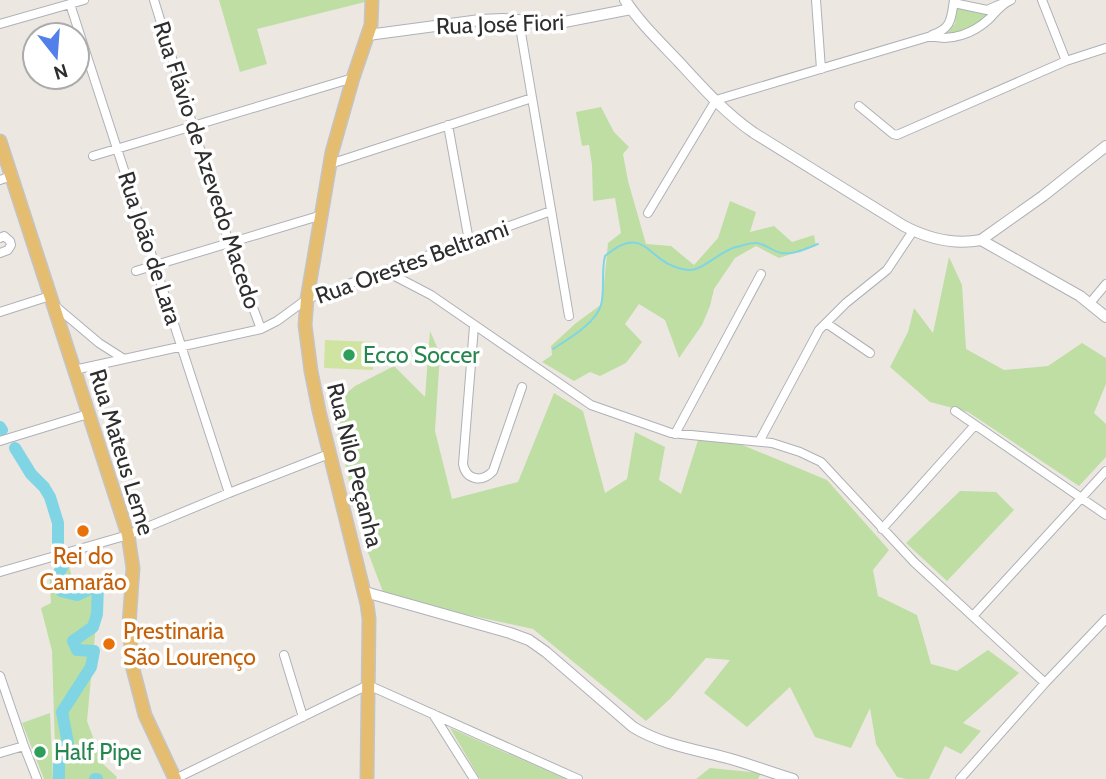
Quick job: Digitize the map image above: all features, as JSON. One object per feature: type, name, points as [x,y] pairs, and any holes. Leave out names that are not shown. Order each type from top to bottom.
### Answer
[{"type":"main road","name":"Rua Nilo Peçanha","points":[[367,779],[369,619],[365,592],[329,454],[308,355],[305,325],[330,164],[353,78],[368,35],[372,0]]},
{"type":"main road","name":"Rua Mateus Leme","points":[[0,141],[6,178],[52,300],[128,535],[133,568],[129,625],[133,669],[149,725],[175,779]]},
{"type":"street","points":[[0,24],[65,3],[84,0]]},
{"type":"street","name":"Rua Flávio de Azevedo Macedo","points":[[153,0],[229,243],[261,329]]},
{"type":"street","points":[[816,0],[821,69]]},
{"type":"street","points":[[1042,0],[1066,61]]},
{"type":"street","points":[[648,213],[716,100],[941,32],[951,19],[954,1],[984,10],[1007,2]]},
{"type":"street","points":[[931,36],[946,39],[967,33],[983,24],[1007,2]]},
{"type":"street","name":"Rua João de Lara","points":[[65,3],[117,149],[229,493]]},
{"type":"street","points":[[628,5],[716,100],[754,133],[886,216],[913,231],[938,239],[967,242],[981,240],[1106,146]]},
{"type":"street","name":"Rua José Fiori","points":[[368,35],[493,19],[559,23],[582,20],[628,5]]},
{"type":"street","points":[[519,20],[569,316]]},
{"type":"street","points":[[859,106],[897,135],[1066,61],[1106,48]]},
{"type":"street","points":[[93,156],[353,78]]},
{"type":"street","points":[[330,164],[532,98]]},
{"type":"street","points":[[448,125],[469,241]]},
{"type":"street","name":"Rua Orestes Beltrami","points":[[74,370],[261,329],[307,299],[551,211]]},
{"type":"street","points":[[136,271],[322,215]]},
{"type":"street","points":[[760,440],[825,323],[887,270],[913,231]]},
{"type":"street","points":[[0,238],[4,236],[11,244],[8,250],[0,253]]},
{"type":"street","points":[[981,240],[1068,289],[1106,317]]},
{"type":"street","points":[[385,271],[431,295],[591,405],[675,433],[760,440],[786,446],[821,462],[914,562],[1045,683]]},
{"type":"street","points":[[675,433],[761,275]]},
{"type":"street","points":[[1090,303],[1106,284]]},
{"type":"street","points":[[0,312],[52,300],[99,343],[124,359]]},
{"type":"street","points":[[825,323],[870,353]]},
{"type":"street","points":[[474,326],[463,464],[471,477],[483,478],[493,471],[522,387]]},
{"type":"street","points":[[955,411],[1106,515]]},
{"type":"street","points":[[0,441],[88,414]]},
{"type":"street","points":[[882,528],[975,425]]},
{"type":"street","points":[[0,572],[128,535],[329,454]]},
{"type":"street","points":[[973,616],[1106,471]]},
{"type":"street","points":[[365,592],[520,636],[538,646],[633,727],[645,734],[793,779]]},
{"type":"street","points":[[960,779],[1106,619]]},
{"type":"street","points":[[285,655],[303,717]]},
{"type":"street","points":[[0,676],[37,779]]},
{"type":"street","points":[[175,779],[368,685],[578,779]]},
{"type":"street","points":[[433,714],[474,779]]},
{"type":"street","points":[[0,753],[24,746]]},
{"type":"green space","points":[[219,0],[369,1],[257,29],[267,64],[240,72]]},
{"type":"green space","points":[[957,8],[983,14],[993,12],[970,28],[944,34],[955,24]]},
{"type":"green space","points":[[601,107],[614,132],[629,147],[623,154],[646,244],[671,246],[694,265],[718,238],[730,201],[756,212],[750,232],[774,226],[792,242],[814,235],[816,246],[779,258],[756,246],[735,258],[714,289],[702,325],[679,358],[665,320],[639,304],[625,324],[642,342],[626,363],[600,376],[590,372],[574,381],[542,362],[552,355],[551,346],[602,304],[608,243],[621,233],[615,198],[593,201],[589,145],[582,146],[576,112]]},
{"type":"green space","points":[[949,257],[962,285],[966,349],[1004,370],[1048,366],[1082,343],[1106,358],[1106,384],[1094,413],[1106,424],[1106,457],[1079,486],[968,412],[930,402],[890,367],[908,332],[914,308],[933,333]]},
{"type":"green space","points":[[430,331],[440,354],[435,431],[452,499],[518,482],[554,393],[583,411],[605,493],[627,479],[635,432],[665,447],[659,480],[681,494],[699,437],[740,444],[827,480],[889,550],[873,570],[878,596],[917,615],[931,664],[957,671],[988,650],[1019,673],[963,723],[981,731],[961,754],[945,746],[929,779],[906,779],[897,777],[876,744],[870,708],[851,748],[815,737],[790,687],[747,727],[704,693],[730,660],[706,658],[671,698],[646,721],[533,629],[385,597],[364,542],[331,406],[355,386],[394,366],[425,397]]},
{"type":"green space","name":"Ecco Soccer","points":[[325,340],[374,342],[373,370],[324,368]]},
{"type":"green space","points":[[960,491],[996,492],[1014,510],[947,581],[906,543]]},
{"type":"green space","points":[[69,566],[75,588],[100,581],[87,721],[103,764],[116,779],[56,779],[52,651],[41,608],[51,603],[49,572]]},
{"type":"green space","points":[[50,713],[53,779],[44,779],[22,723]]},
{"type":"green space","points":[[450,728],[566,779],[480,779]]},
{"type":"green space","points":[[710,768],[761,773],[758,779],[696,779]]},
{"type":"waterway","points":[[553,349],[581,330],[598,312],[602,300],[605,256],[619,246],[639,244],[675,267],[689,270],[700,267],[730,249],[750,244],[760,244],[787,253],[818,244]]},
{"type":"waterway","points":[[15,448],[50,497],[58,523],[58,542]]},
{"type":"waterway","points":[[59,779],[59,763],[68,743],[62,712],[91,667],[94,651],[77,650],[73,641],[93,627],[97,614],[98,585],[77,595],[61,591],[57,577],[63,565]]},
{"type":"place","name":"Ecco Soccer","points":[[349,355]]},
{"type":"place","name":"Rei do Camarão","points":[[83,531]]},
{"type":"place","name":"Prestinaria São Lourenço","points":[[109,644]]},
{"type":"place","name":"Half Pipe","points":[[40,752]]}]
